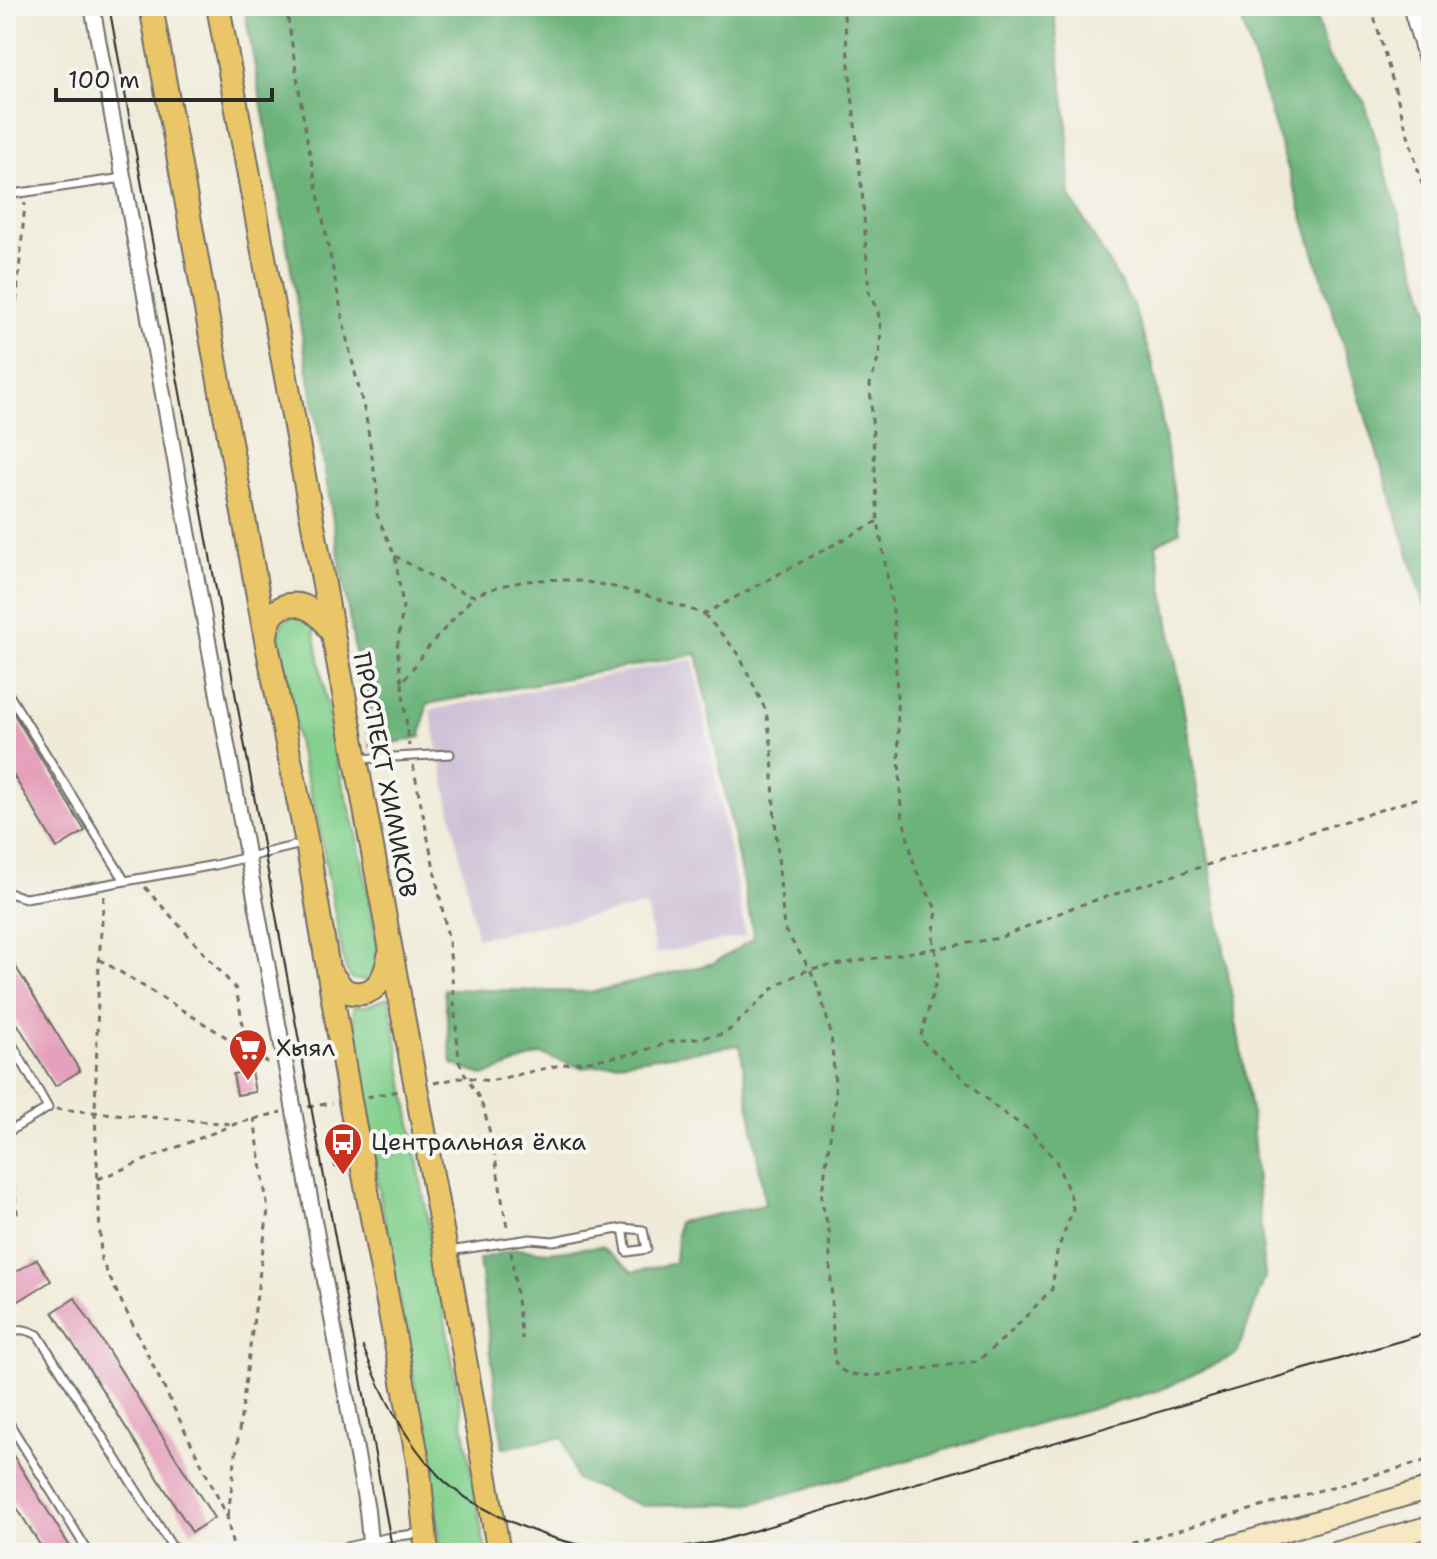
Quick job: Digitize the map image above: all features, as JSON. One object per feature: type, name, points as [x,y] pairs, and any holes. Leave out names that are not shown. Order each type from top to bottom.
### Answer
[{"type":"main road","points":[[151,6],[418,1461],[427,1543]]},
{"type":"main road","name":"ПРОСПЕКТ ХИМИКОВ","points":[[218,6],[499,1553]]},
{"type":"main road","points":[[266,640],[269,623],[276,613],[298,604],[310,607],[319,614],[332,635]]},
{"type":"main road","points":[[329,970],[338,986],[345,991],[356,994],[368,992],[378,986],[385,976],[390,946]]},
{"type":"main road","points":[[1208,1553],[1431,1488]]},
{"type":"main road","points":[[1335,1553],[1431,1526]]},
{"type":"street","points":[[92,6],[371,1547]]},
{"type":"street","points":[[1410,6],[1431,77]]},
{"type":"lane","points":[[6,195],[123,178]]},
{"type":"lane","points":[[6,690],[125,881]]},
{"type":"lane","points":[[355,759],[450,754]]},
{"type":"lane","points":[[6,892],[25,898],[247,858],[307,843]]},
{"type":"lane","points":[[6,1033],[48,1108],[7,1132]]},
{"type":"lane","points":[[446,1251],[530,1239],[553,1241],[623,1228]]},
{"type":"lane","points":[[6,1335],[15,1329],[26,1329],[38,1335],[176,1553]]},
{"type":"lane","points":[[6,1418],[89,1553]]},
{"type":"lane","points":[[320,1553],[427,1543]]},
{"type":"path","points":[[286,6],[309,149],[347,340],[366,417],[377,490],[377,515],[395,556],[403,606],[397,649],[409,746]]},
{"type":"path","points":[[402,683],[430,645],[474,596],[495,587],[534,581],[593,581],[620,586],[704,614],[738,653],[766,711],[772,748],[784,929],[810,969],[820,992],[831,1034],[836,1097],[821,1199],[829,1230],[834,1358],[837,1367],[848,1374],[872,1376],[925,1371],[978,1361],[1011,1332],[1052,1289],[1057,1252],[1073,1209],[1056,1161],[1031,1131],[999,1110],[920,1039],[939,971],[934,948],[935,905],[915,868],[903,826],[894,617],[878,521],[870,384],[879,356],[881,330],[878,312],[869,293],[843,6]]},
{"type":"path","points":[[1371,6],[1431,215]]},
{"type":"path","points":[[6,421],[26,191]]},
{"type":"path","points":[[704,614],[878,521]]},
{"type":"path","points":[[395,556],[454,589],[474,596]]},
{"type":"path","points":[[412,761],[449,942],[459,1061],[464,1077],[484,1109],[510,1243],[522,1339]]},
{"type":"path","points":[[416,1087],[464,1077],[490,1081],[560,1065],[633,1054],[670,1042],[725,1034],[778,984],[810,969],[999,938],[1074,907],[1431,794]]},
{"type":"path","points":[[137,878],[236,989],[248,1050]]},
{"type":"path","points":[[105,884],[99,959],[95,1113],[101,1260],[227,1516],[234,1553]]},
{"type":"path","points":[[99,959],[286,1074]]},
{"type":"path","points":[[48,1108],[235,1124]]},
{"type":"path","points":[[98,1179],[235,1124],[293,1109]]},
{"type":"path","points":[[227,1516],[268,1210],[254,1118]]},
{"type":"path","points":[[6,1220],[17,1213],[7,1132]]},
{"type":"path","points":[[1097,1553],[1431,1459]]},
{"type":"shaded area","points":[[693,659],[746,936],[655,954],[646,906],[477,938],[430,710]]},
{"type":"green space","points":[[244,6],[1053,6],[1068,130],[1070,196],[1133,305],[1153,365],[1180,531],[1156,544],[1251,1111],[1265,1277],[1237,1354],[1160,1390],[751,1504],[643,1506],[576,1480],[563,1437],[503,1448],[479,1259],[517,1249],[548,1252],[601,1246],[633,1272],[675,1263],[678,1222],[765,1205],[740,1045],[582,1068],[541,1054],[484,1076],[452,1064],[444,989],[593,992],[714,963],[754,938],[697,654],[427,704],[421,737],[371,748]]},
{"type":"green space","points":[[1237,6],[1313,6],[1328,57],[1364,101],[1431,317],[1431,625]]},
{"type":"green space","points":[[303,616],[313,625],[338,768],[356,830],[381,961],[369,981],[352,979],[345,968],[317,817],[299,751],[279,637],[284,622]]},
{"type":"green space","points":[[389,997],[486,1553],[439,1553],[434,1489],[357,1070],[353,1006],[366,1006]]},
{"type":"building","points":[[6,701],[85,831],[57,848],[6,763]]},
{"type":"building","points":[[6,951],[80,1071],[55,1086],[6,1005]]},
{"type":"building","points":[[251,1071],[255,1092],[237,1095],[233,1074]]},
{"type":"building","points":[[338,1142],[342,1166],[335,1167],[331,1143]]},
{"type":"building","points":[[37,1259],[51,1281],[6,1309],[6,1278]]},
{"type":"building","points":[[75,1298],[214,1518],[192,1532],[53,1312]]},
{"type":"building","points":[[6,1444],[74,1553],[45,1553],[6,1490]]},
{"type":"tram line","points":[[109,6],[393,1553]]},
{"type":"tram line","points":[[363,1347],[386,1399],[405,1432],[427,1463],[454,1489],[528,1529],[581,1545],[634,1551],[690,1547],[719,1541],[1431,1332]]},
{"type":"place","name":"Хыял","points":[[248,1082]]},
{"type":"place","name":"Центральная ёлка","points":[[343,1176]]}]
